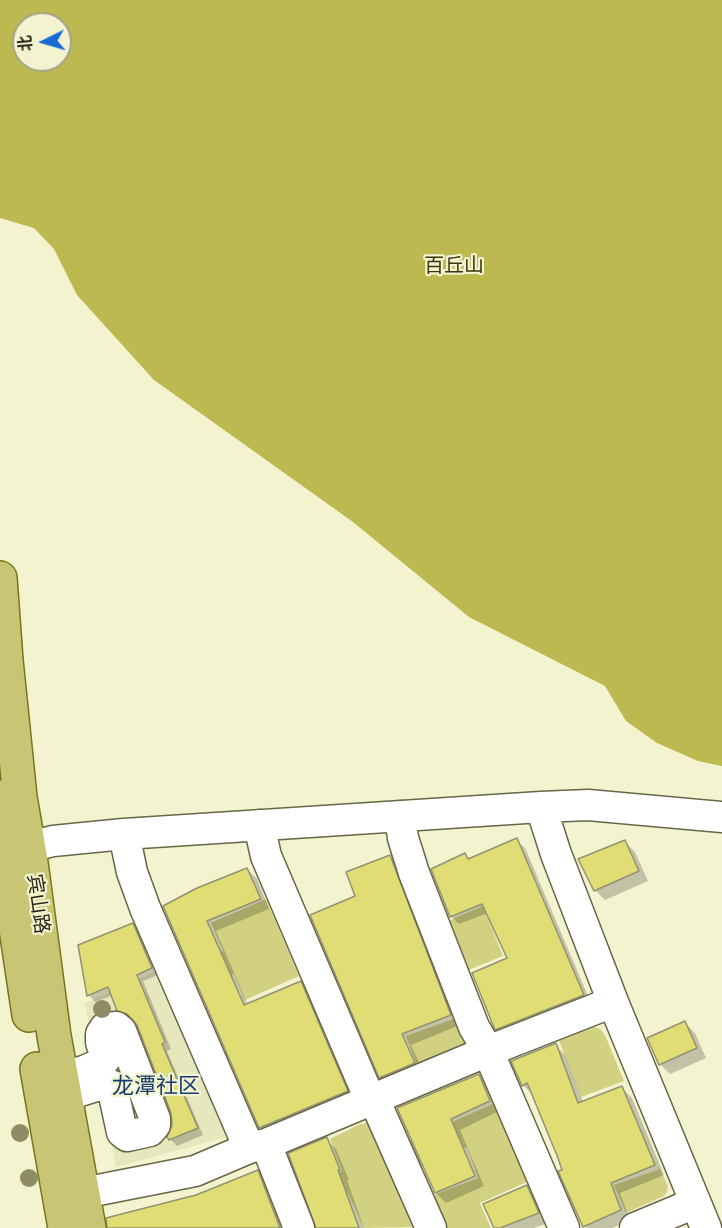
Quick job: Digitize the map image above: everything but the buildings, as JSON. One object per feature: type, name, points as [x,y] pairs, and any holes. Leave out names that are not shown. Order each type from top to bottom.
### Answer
[{"type":"main road","name":"宾山路","points":[[0,578],[14,743],[14,849],[32,1038],[65,1228]]},
{"type":"main road","name":"宾山路","points":[[0,797],[14,849],[63,1086],[89,1228]]},
{"type":"street","points":[[14,849],[53,841],[124,834],[541,807],[588,805],[722,817]]},
{"type":"street","points":[[541,807],[556,854],[613,1002],[700,1215],[635,1228]]},
{"type":"street","points":[[400,816],[403,838],[414,873],[474,1027],[488,1051],[564,1228]]},
{"type":"street","points":[[259,825],[266,856],[279,887],[365,1088],[374,1099],[431,1228]]},
{"type":"street","points":[[124,834],[132,872],[145,908],[299,1228]]},
{"type":"street","points":[[82,1193],[195,1171],[613,1002]]},
{"type":"shaded area","points":[[266,899],[299,976],[245,1000],[234,974],[193,992],[183,969],[223,951],[211,923]]},
{"type":"shaded area","points":[[483,906],[503,956],[461,973],[441,924]]},
{"type":"shaded area","points":[[165,967],[234,1135],[116,1167],[85,1003]]},
{"type":"shaded area","points":[[462,1016],[467,1039],[465,1045],[418,1068],[406,1036]]},
{"type":"shaded area","points":[[590,1025],[600,1029],[605,1035],[624,1081],[581,1097],[558,1038]]},
{"type":"shaded area","points":[[495,1103],[529,1181],[480,1203],[491,1228],[446,1228],[431,1196],[478,1178],[467,1147],[419,1168],[407,1142]]},
{"type":"shaded area","points":[[367,1123],[373,1126],[418,1227],[364,1228],[348,1193],[304,1211],[297,1191],[342,1171],[330,1139],[360,1124]]},
{"type":"shaded area","points":[[660,1169],[668,1186],[664,1196],[626,1213],[614,1185]]},
{"type":"green space","name":"百丘山","points":[[0,0],[722,0],[722,766],[698,761],[657,743],[626,721],[605,686],[469,617],[353,522],[154,380],[77,295],[54,249],[34,228],[0,218]]},
{"type":"district","name":"龙潭社区","points":[[156,1087]]}]
